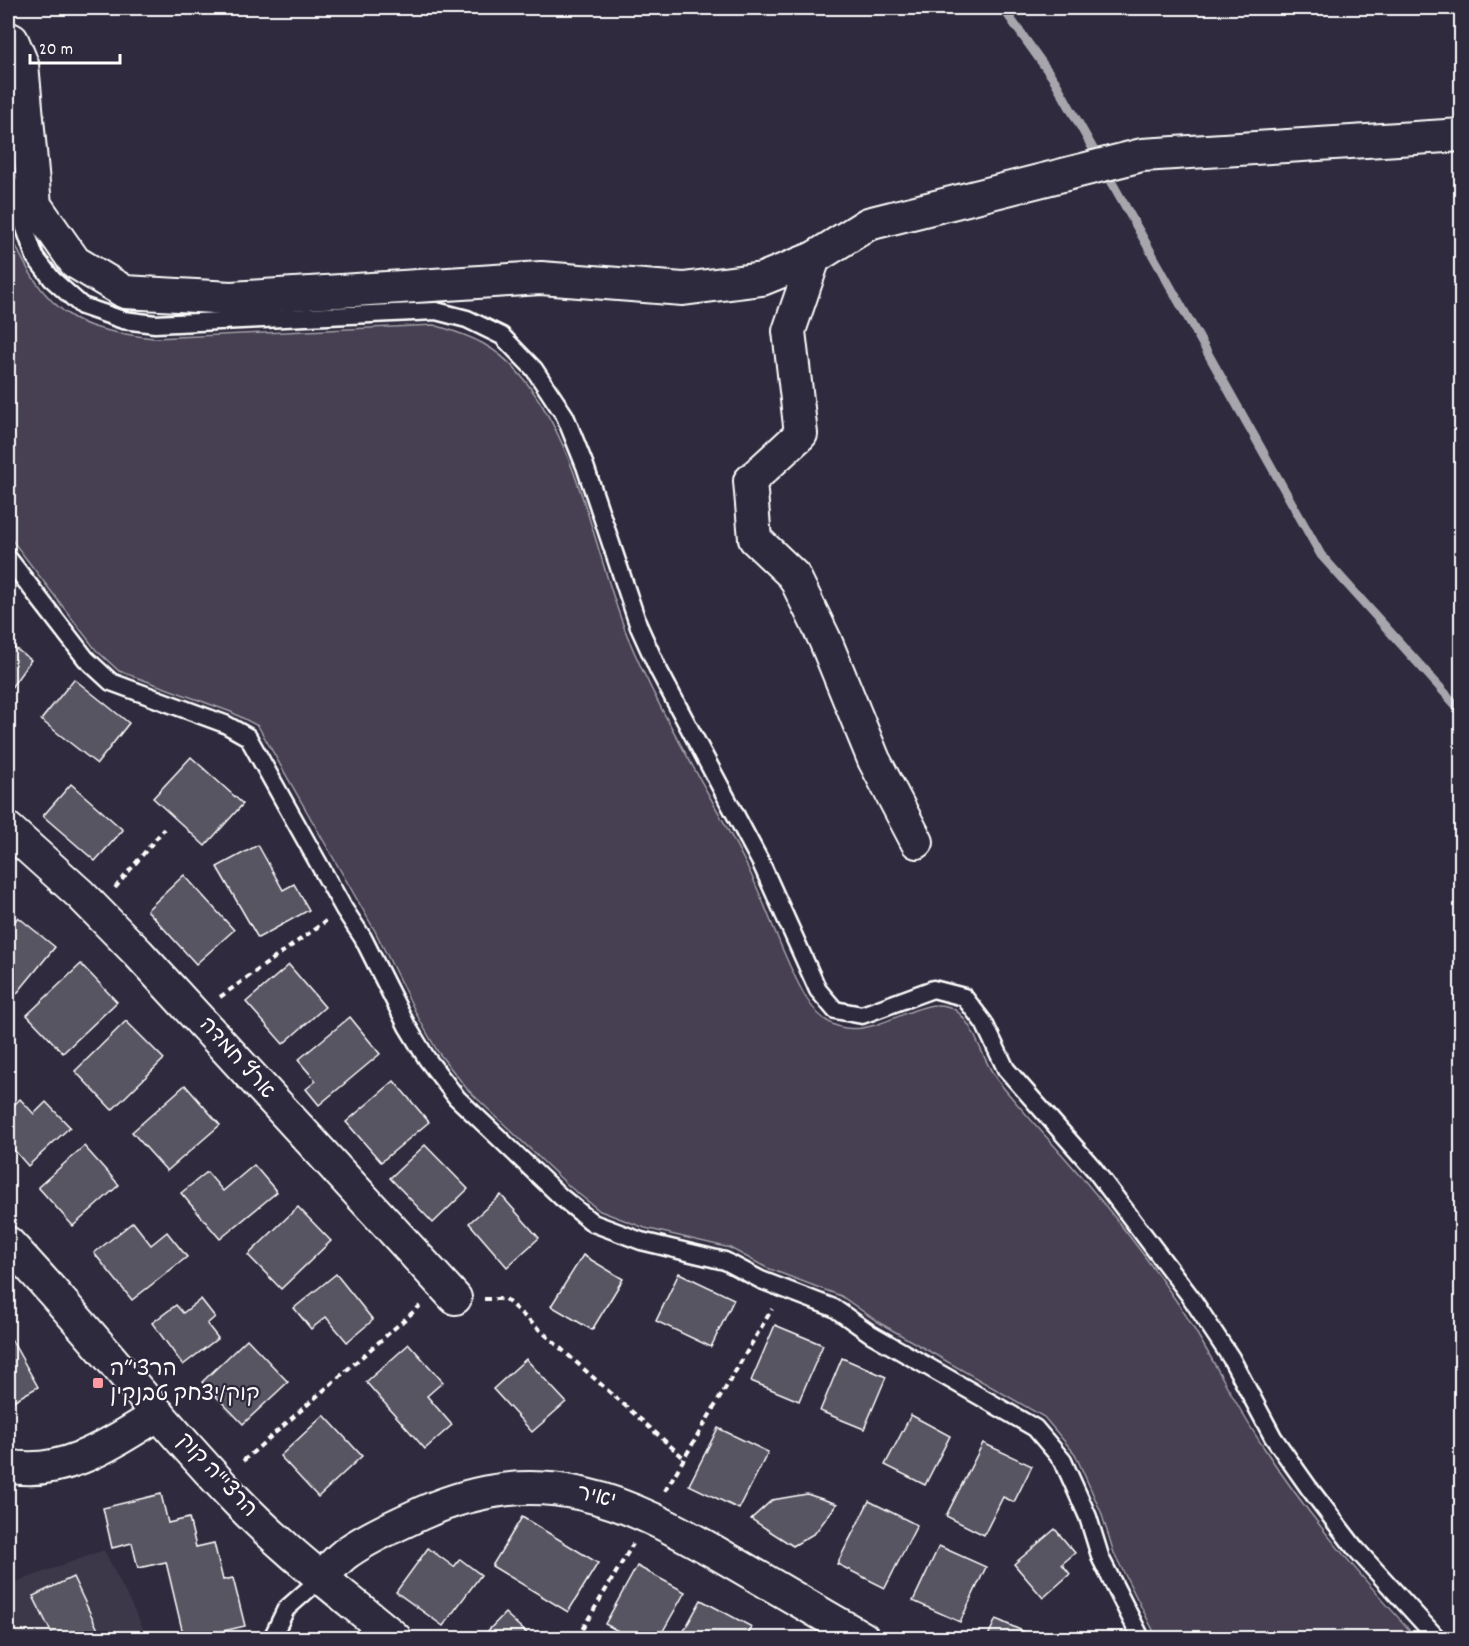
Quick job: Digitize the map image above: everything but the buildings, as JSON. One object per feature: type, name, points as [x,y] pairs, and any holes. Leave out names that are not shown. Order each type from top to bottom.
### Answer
[{"type":"street","points":[[8,38],[12,40],[22,64],[35,205],[75,262],[125,292],[231,298],[542,278],[682,289],[762,279],[814,258],[868,224],[1142,155],[1461,135]]},
{"type":"street","points":[[814,258],[789,331],[801,434],[750,481],[755,539],[794,576],[825,640],[874,760],[917,842]]},
{"type":"street","name":"ארץ חמדה","points":[[8,829],[96,910],[195,1014],[449,1292]]},
{"type":"street","name":"הרצי\"ה קוק","points":[[8,1243],[63,1301],[237,1501],[320,1579],[395,1638]]},
{"type":"street","points":[[8,1466],[34,1468],[64,1463],[95,1452],[159,1414]]},
{"type":"street","name":"יאיר","points":[[320,1579],[347,1552],[383,1531],[448,1502],[498,1490],[547,1488],[596,1496],[668,1524],[863,1638]]},
{"type":"lane","points":[[8,178],[35,257],[52,279],[82,306],[123,320],[154,324],[436,311],[467,319],[502,336],[518,352],[534,369],[565,416],[585,466],[639,627],[658,669],[761,863],[818,990],[835,1010],[862,1015],[933,989],[964,997],[984,1023],[1006,1069],[1094,1169],[1190,1296],[1231,1358],[1273,1437],[1309,1488],[1355,1548],[1437,1638]]},
{"type":"lane","points":[[8,558],[86,659],[111,682],[225,724],[248,737],[344,909],[363,938],[427,1059],[457,1098],[561,1197],[593,1223],[641,1241],[725,1261],[761,1280],[834,1308],[871,1334],[1035,1428],[1063,1461],[1088,1517],[1101,1559],[1141,1638]]},
{"type":"lane","points":[[272,1638],[286,1609],[320,1579]]},
{"type":"path","points":[[96,910],[165,829]]},
{"type":"path","points":[[195,1014],[344,909]]},
{"type":"path","points":[[577,1638],[785,1288]]},
{"type":"path","points":[[220,1482],[449,1292],[505,1299],[684,1458]]},
{"type":"shaded area","points":[[8,226],[33,278],[51,300],[74,318],[102,329],[154,338],[434,325],[483,343],[513,366],[542,405],[558,435],[584,501],[615,603],[640,665],[748,868],[789,965],[805,996],[824,1019],[844,1028],[865,1027],[926,1007],[944,1005],[959,1013],[971,1029],[998,1081],[1097,1195],[1168,1289],[1281,1474],[1356,1570],[1417,1638],[1157,1638],[1114,1553],[1101,1512],[1075,1454],[1044,1417],[878,1322],[841,1296],[767,1268],[730,1248],[645,1228],[600,1211],[570,1187],[467,1089],[438,1052],[419,1019],[375,931],[258,726],[231,712],[119,671],[96,650],[8,535]]},
{"type":"shaded area","points":[[104,1550],[148,1638],[8,1638],[8,1585]]},
{"type":"waterway","points":[[1003,8],[1055,81],[1321,555],[1462,712]]},
{"type":"place","name":"הרצי״ה קוק/יצחק טבנקין","points":[[98,1383]]}]
